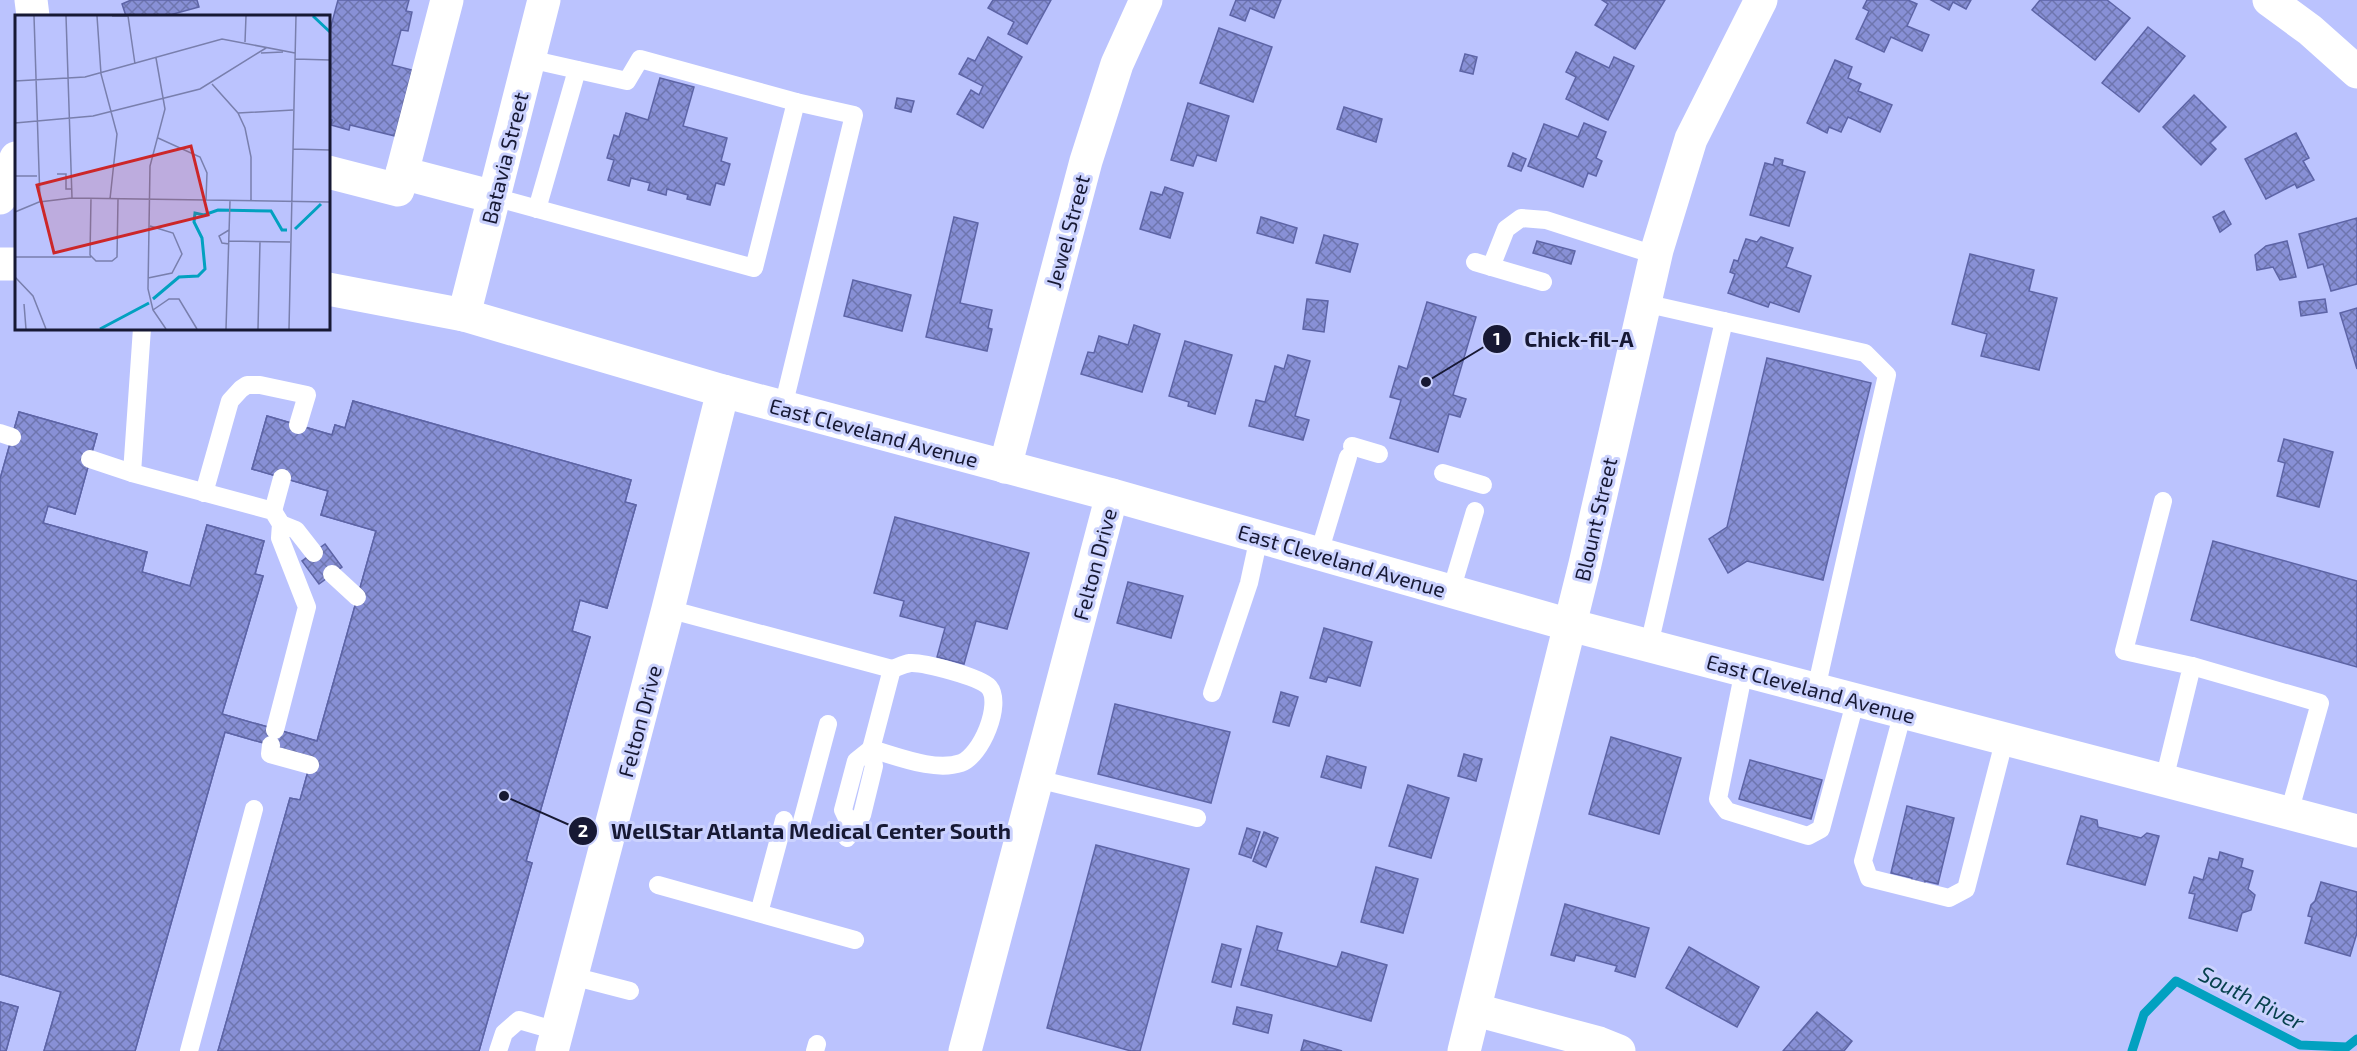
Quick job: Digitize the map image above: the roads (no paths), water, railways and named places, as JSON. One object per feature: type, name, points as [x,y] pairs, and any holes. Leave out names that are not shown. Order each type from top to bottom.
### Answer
[{"type":"street","points":[[32,0],[33,15]]},
{"type":"street","points":[[330,173],[398,190],[447,0]]},
{"type":"street","name":"Batavia Street","points":[[464,315],[544,0]]},
{"type":"street","name":"Jewel Street","points":[[1005,467],[1086,161],[1117,64],[1146,0]]},
{"type":"street","name":"Blount Street","points":[[1464,1051],[1570,625],[1655,255],[1691,139],[1761,0]]},
{"type":"street","points":[[2269,0],[2310,30],[2357,72]]},
{"type":"street","points":[[0,198],[15,160]]},
{"type":"street","points":[[402,173],[494,197]]},
{"type":"street","name":"East Cleveland Avenue","points":[[330,289],[464,315],[723,391],[1112,495],[1570,625],[2357,831]]},
{"type":"street","name":"Felton Drive","points":[[554,1041],[723,391]]},
{"type":"street","name":"Felton Drive","points":[[965,1051],[1112,495]]},
{"type":"street","points":[[1476,1010],[1599,1043],[1619,1051]]},
{"type":"lane","points":[[529,59],[627,81],[640,59],[796,102],[854,115],[783,407]]},
{"type":"lane","points":[[537,209],[577,70]]},
{"type":"lane","points":[[494,197],[754,268],[796,102]]},
{"type":"lane","points":[[1543,282],[1483,264],[1506,229],[1521,218],[1546,220],[1655,255]]},
{"type":"lane","points":[[1644,303],[1865,353],[1887,375],[1816,689]]},
{"type":"lane","points":[[1649,645],[1724,321]]},
{"type":"lane","points":[[132,473],[142,330]]},
{"type":"lane","points":[[204,492],[230,401],[241,389],[247,385],[260,385],[307,395],[298,425]]},
{"type":"lane","points":[[1319,554],[1350,451],[1379,454]]},
{"type":"lane","points":[[90,459],[204,492],[277,518],[296,530],[314,553]]},
{"type":"lane","points":[[1443,473],[1483,485]]},
{"type":"lane","points":[[282,478],[277,518],[280,538],[307,607],[270,754],[310,765]]},
{"type":"lane","points":[[2163,501],[2124,651],[2192,666],[2320,703],[2289,813]]},
{"type":"lane","points":[[1451,591],[1475,511]]},
{"type":"lane","points":[[1212,693],[1250,583],[1259,537]]},
{"type":"lane","points":[[332,574],[357,597]]},
{"type":"lane","points":[[668,609],[892,669],[909,663],[973,677],[988,686],[993,696],[992,714],[984,739],[972,756],[962,763],[939,765],[871,749]]},
{"type":"lane","points":[[2164,780],[2192,666]]},
{"type":"lane","points":[[848,831],[862,814],[874,766],[871,749],[892,669]]},
{"type":"lane","points":[[1744,670],[1718,799],[1727,811],[1808,836],[1821,829],[1856,699]]},
{"type":"lane","points":[[1903,712],[1863,861],[1869,878],[1949,898],[1966,889],[2005,738]]},
{"type":"lane","points":[[759,913],[828,724]]},
{"type":"lane","points":[[1037,779],[1197,818]]},
{"type":"lane","points":[[189,1051],[254,808]]},
{"type":"lane","points":[[658,885],[855,940]]},
{"type":"lane","points":[[572,976],[630,991]]},
{"type":"lane","points":[[498,1051],[504,1033],[519,1020],[554,1041]]},
{"type":"waterway","name":"South River","points":[[2132,1051],[2144,1014],[2176,981],[2300,1045],[2347,1047],[2357,1039]]},
{"type":"place","name":"Chick-fil-A","points":[[1426,382]]},
{"type":"place","name":"WellStar Atlanta Medical Center South","points":[[504,796]]}]
